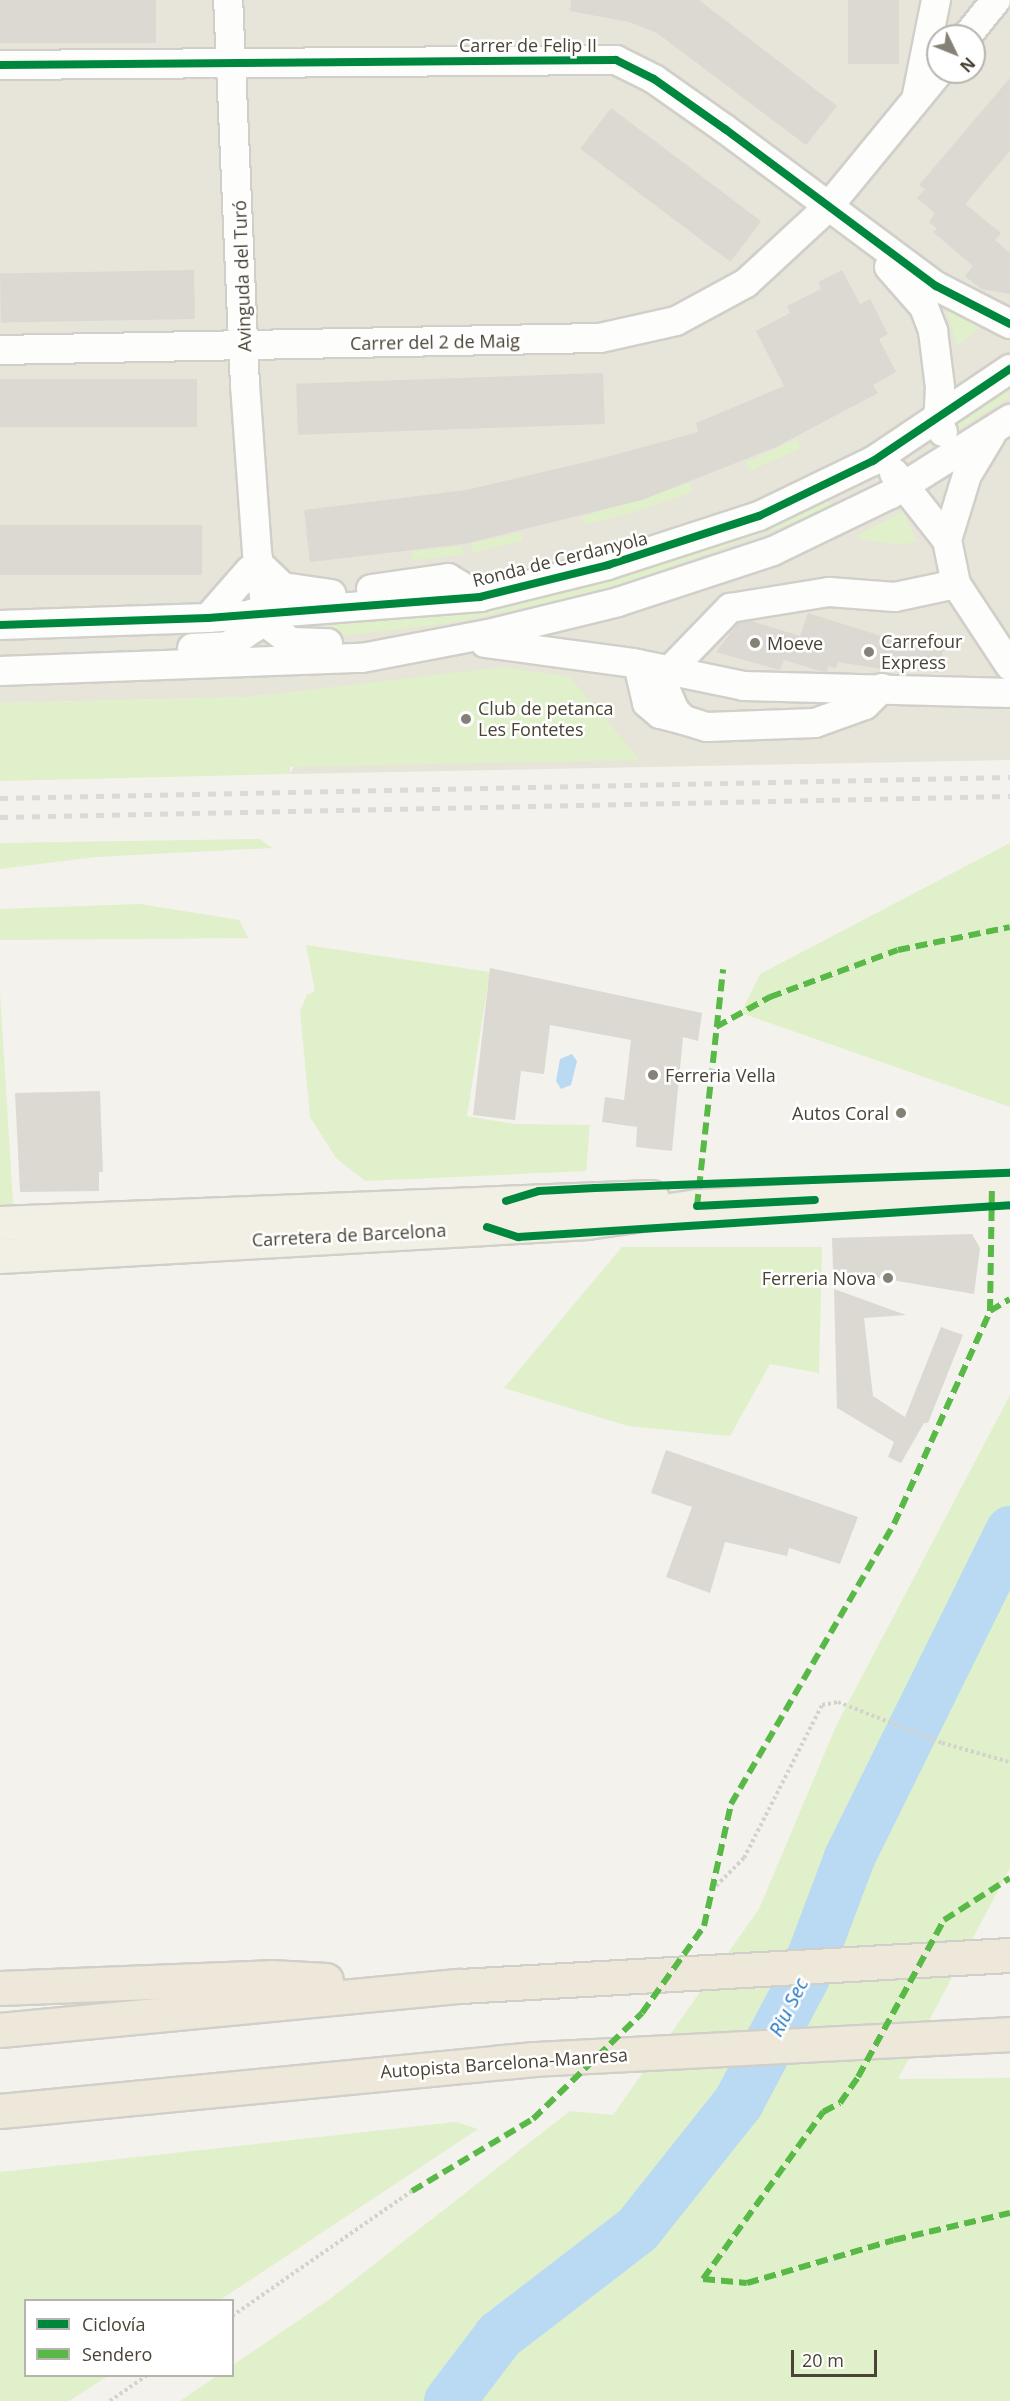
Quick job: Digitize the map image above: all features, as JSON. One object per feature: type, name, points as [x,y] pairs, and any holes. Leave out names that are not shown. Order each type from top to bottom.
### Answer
[{"type":"highway","points":[[0,2030],[460,1986],[1003,1955]]},
{"type":"highway","points":[[0,1988],[270,1977],[460,1986]]},
{"type":"highway","name":"Autopista Barcelona-Manresa","points":[[0,2111],[534,2059],[1010,2034]]},
{"type":"main road","name":"Carretera de Barcelona","points":[[0,1256],[437,1231],[644,1217],[698,1206],[1010,1189]]},
{"type":"main road","name":"Carretera de Barcelona","points":[[0,1223],[644,1196],[698,1206]]},
{"type":"main road","points":[[193,1245],[230,1230],[272,1226],[299,1209],[315,1219],[334,1222],[411,1223],[437,1231]]},
{"type":"street","name":"Avinguda del Turó","points":[[228,0],[233,62],[259,612]]},
{"type":"street","points":[[916,101],[936,0]]},
{"type":"street","points":[[977,24],[996,0]]},
{"type":"street","name":"Carrer de Felip II","points":[[0,65],[616,60],[654,79],[936,286],[1010,324]]},
{"type":"street","name":"Carrer del 2 de Maig","points":[[0,350],[600,338],[636,333],[676,321],[746,283],[828,207],[929,84]]},
{"type":"street","name":"Carrer de Felip II","points":[[828,207],[924,307],[937,358],[938,421]]},
{"type":"street","name":"Ronda de Cerdanyola","points":[[0,626],[208,618],[259,612],[480,597],[608,565],[759,516],[873,461],[938,421],[1010,369]]},
{"type":"street","points":[[938,421],[945,435],[993,431]]},
{"type":"street","points":[[0,671],[362,658],[504,630],[618,602],[773,551],[907,485],[993,431]]},
{"type":"street","points":[[947,540],[967,475],[993,431]]},
{"type":"street","points":[[873,461],[907,485],[947,540],[956,584],[1010,666]]},
{"type":"street","points":[[208,618],[256,563]]},
{"type":"street","name":"Ronda de Cerdanyola","points":[[256,563],[283,587],[321,596],[447,578],[480,597]]},
{"type":"street","points":[[882,688],[866,705],[815,723],[706,727],[660,714],[647,703],[654,668],[730,608],[829,592],[895,597],[956,584]]},
{"type":"street","points":[[0,661],[21,653],[228,646],[254,628],[259,612],[291,642],[380,642],[504,630]]},
{"type":"street","points":[[450,641],[522,646],[789,689],[882,688],[1010,693]]},
{"type":"path","points":[[712,1890],[744,1858],[822,1705],[838,1702],[879,1715],[942,1743],[1010,1762]]},
{"type":"path","points":[[234,2315],[412,2191]]},
{"type":"path","points":[[110,2401],[146,2377]]},
{"type":"shaded area","points":[[0,0],[1010,0],[1010,760],[290,774],[332,688],[247,697],[0,703]]},
{"type":"green space","points":[[953,308],[979,328],[957,346],[947,312]]},
{"type":"green space","points":[[1010,381],[1010,397],[959,429],[958,419]]},
{"type":"green space","points":[[797,439],[801,448],[750,471],[746,462]]},
{"type":"green space","points":[[689,483],[693,492],[631,513],[584,525],[581,517]]},
{"type":"green space","points":[[824,493],[831,506],[802,519],[602,591],[451,623],[334,637],[328,630],[332,624],[445,611]]},
{"type":"green space","points":[[903,512],[917,541],[901,545],[860,539],[858,535]]},
{"type":"green space","points":[[521,532],[523,541],[472,552],[470,544]]},
{"type":"green space","points":[[462,546],[463,555],[412,560],[411,551]]},
{"type":"green space","points":[[503,667],[570,677],[640,760],[290,767],[290,774],[0,781],[0,703],[247,697]]},
{"type":"green space","points":[[260,839],[272,848],[96,857],[0,869],[0,843]]},
{"type":"green space","points":[[1010,843],[1010,1107],[741,1013],[760,974]]},
{"type":"green space","points":[[140,904],[239,920],[248,938],[0,940],[0,909]]},
{"type":"green space","points":[[306,945],[490,972],[467,1116],[515,1124],[590,1125],[586,1171],[365,1181],[336,1158],[310,1117],[300,1011],[307,995],[315,991]]},
{"type":"green space","points":[[0,992],[13,1204],[0,1205]]},
{"type":"green space","points":[[622,1247],[822,1247],[819,1373],[770,1364],[730,1436],[628,1426],[504,1388]]},
{"type":"green space","points":[[1010,1395],[1010,1868],[898,2079],[1010,2078],[1010,2401],[180,2401],[216,2377],[234,2377],[234,2364],[330,2299],[570,2111],[613,2115],[759,1909],[837,1724]]},
{"type":"green space","points":[[456,2122],[478,2129],[222,2299],[24,2299],[24,2377],[106,2377],[69,2401],[0,2401],[0,2172]]},
{"type":"water","points":[[572,1054],[577,1061],[571,1085],[561,1089],[556,1081],[560,1059]]},
{"type":"building","points":[[0,0],[156,0],[156,43],[0,43]]},
{"type":"building","points":[[571,0],[699,0],[837,106],[806,145],[657,33],[629,22],[570,11]]},
{"type":"building","points":[[848,0],[899,0],[899,64],[848,64]]},
{"type":"building","points":[[1010,78],[1010,151],[965,204],[1001,233],[995,240],[1010,253],[1010,294],[981,289],[965,276],[973,266],[933,232],[937,229],[929,222],[935,213],[917,198],[925,189],[919,185]]},
{"type":"building","points":[[611,108],[761,221],[730,262],[580,149]]},
{"type":"building","points":[[194,270],[195,319],[1,322],[0,273]]},
{"type":"building","points":[[842,270],[860,304],[870,299],[888,334],[879,339],[896,372],[873,385],[878,393],[776,447],[642,500],[464,544],[310,562],[304,510],[466,490],[607,457],[698,432],[696,423],[784,386],[756,331],[790,313],[787,306],[821,289],[818,282]]},
{"type":"building","points":[[603,373],[605,424],[298,435],[296,384]]},
{"type":"building","points":[[0,379],[197,379],[197,427],[0,427]]},
{"type":"building","points":[[0,525],[202,525],[202,575],[0,575]]},
{"type":"building","name":"Carrefour Express","points":[[808,613],[900,642],[902,634],[946,642],[937,672],[887,663],[882,669],[838,662],[836,668],[828,666],[827,672],[784,660],[780,670],[716,652],[738,623],[751,621],[800,636]]},
{"type":"building","points":[[490,968],[702,1013],[698,1041],[683,1037],[672,1151],[636,1147],[637,1127],[602,1122],[605,1097],[624,1100],[631,1040],[550,1025],[544,1074],[521,1071],[515,1120],[473,1115]]},
{"type":"building","points":[[100,1091],[103,1172],[99,1172],[99,1191],[20,1192],[15,1093]]},
{"type":"building","points":[[972,1234],[980,1248],[974,1294],[833,1270],[832,1238]]},
{"type":"building","points":[[834,1289],[906,1315],[864,1318],[873,1396],[905,1417],[941,1327],[963,1335],[928,1423],[924,1423],[901,1463],[888,1457],[894,1442],[837,1408]]},
{"type":"building","points":[[666,1450],[858,1517],[840,1564],[789,1548],[787,1556],[725,1542],[710,1593],[666,1577],[692,1507],[651,1493]]},
{"type":"waterway","name":"Riu Sec","points":[[449,2401],[499,2335],[637,2229],[738,2102],[804,1977],[849,1857],[1010,1531]]},
{"type":"railway","points":[[0,798],[1010,777]]},
{"type":"railway","points":[[0,817],[1010,796]]},
{"type":"marked path","points":[[716,1027],[770,997],[898,950],[1010,927]]},
{"type":"marked path","points":[[697,1206],[723,969]]},
{"type":"marked path","points":[[412,2191],[533,2119],[642,2013],[704,1926],[731,1804],[894,1524],[990,1311],[992,1190]]},
{"type":"marked path","points":[[990,1311],[1010,1299]]},
{"type":"marked path","points":[[703,2279],[823,2112],[840,2103],[858,2077],[944,1920],[1010,1878]]},
{"type":"marked path","points":[[703,2279],[747,2283],[894,2240],[1010,2213]]},
{"type":"cycle path","points":[[0,65],[616,60],[654,79],[725,129],[936,286],[1010,324]]},
{"type":"cycle path","points":[[0,625],[208,618],[480,597],[608,565],[759,516],[873,461],[1010,369]]},
{"type":"cycle path","points":[[506,1201],[539,1191],[1010,1173]]},
{"type":"cycle path","points":[[697,1206],[815,1200]]},
{"type":"cycle path","points":[[487,1227],[518,1237],[1010,1205]]},
{"type":"place","name":"Moeve","points":[[755,643]]},
{"type":"place","name":"Carrefour Express","points":[[869,652]]},
{"type":"place","name":"Club de petanca Les Fontetes","points":[[466,719]]},
{"type":"place","name":"Ferreria Vella","points":[[653,1075]]},
{"type":"place","name":"Autos Coral","points":[[901,1113]]},
{"type":"place","name":"Ferreria Nova","points":[[888,1278]]}]
